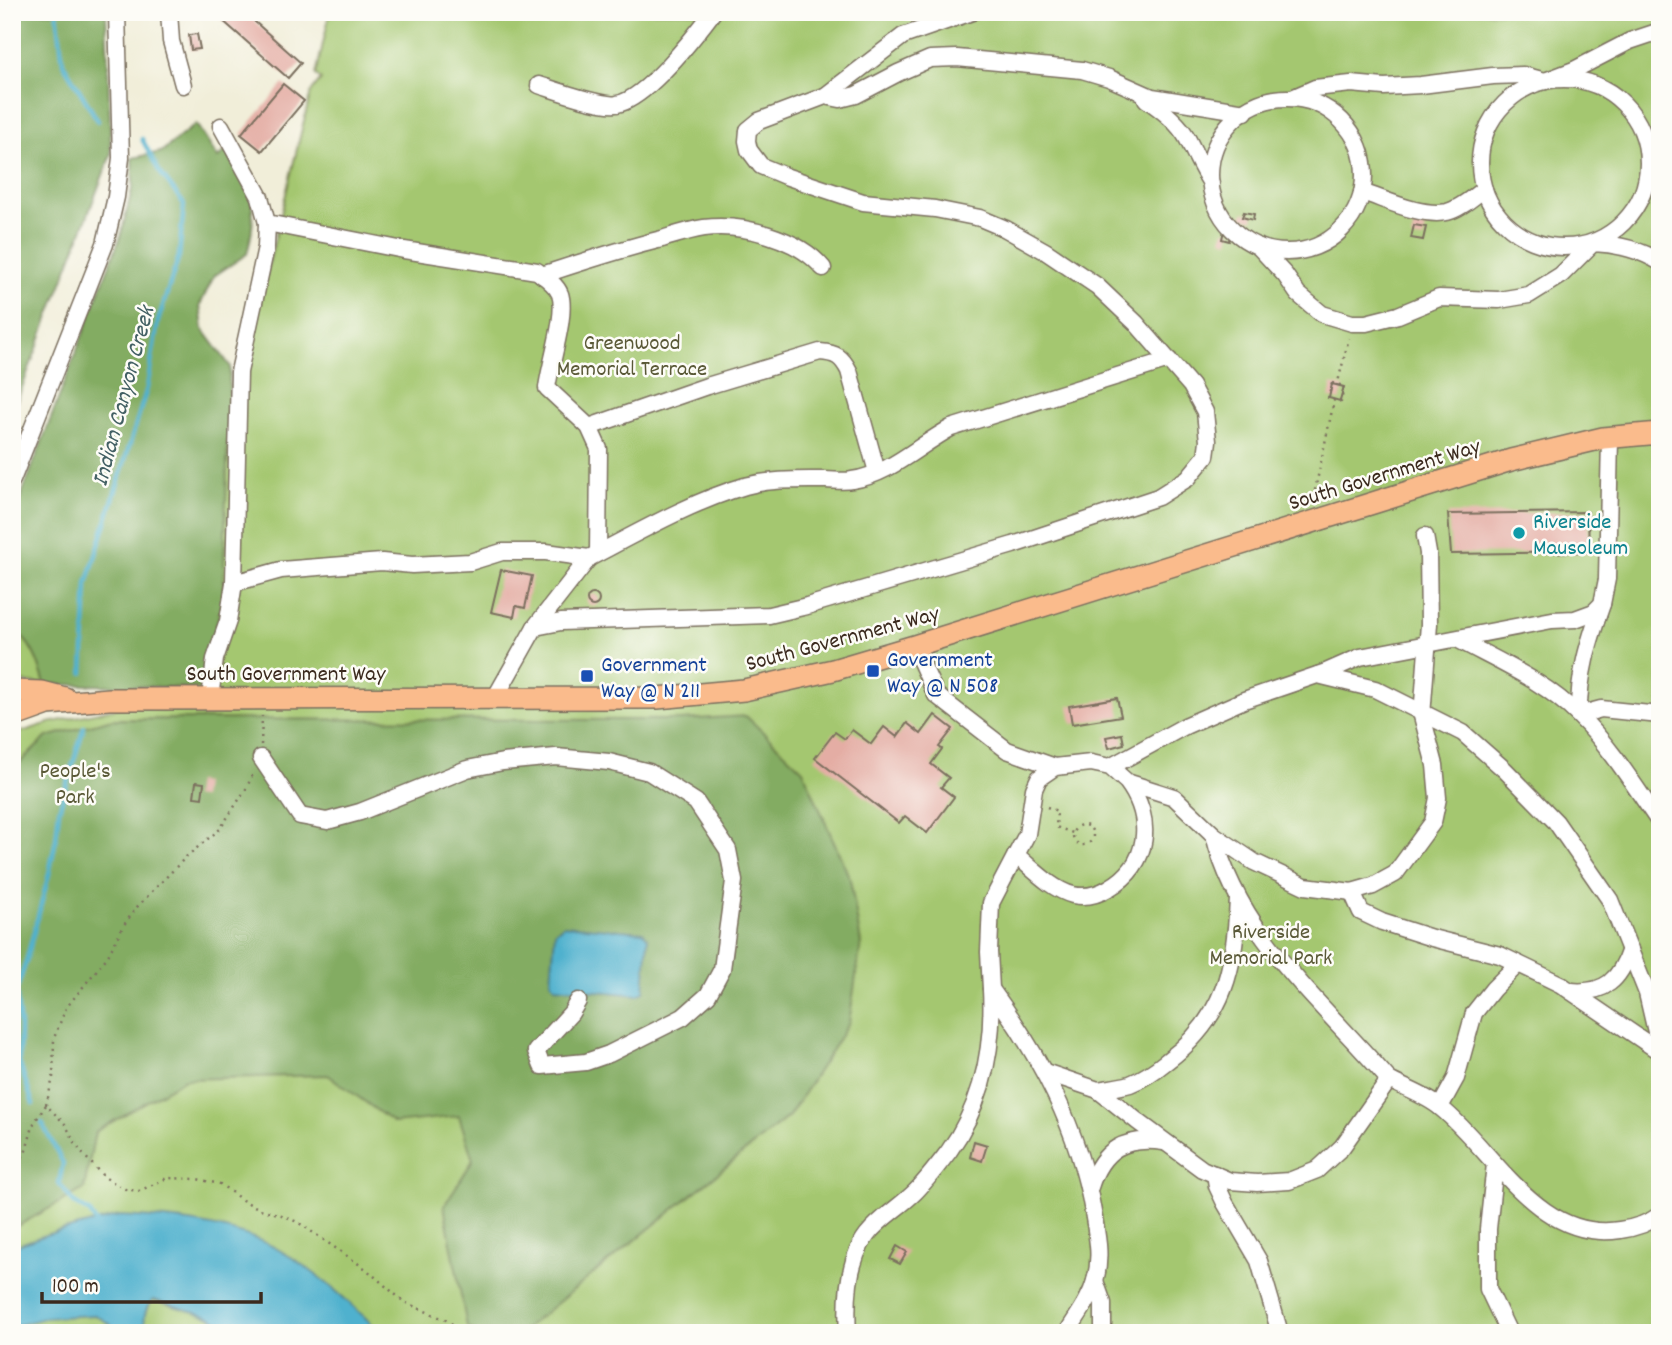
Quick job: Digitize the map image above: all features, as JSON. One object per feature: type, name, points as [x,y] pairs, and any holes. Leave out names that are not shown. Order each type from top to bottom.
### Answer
[{"type":"main road","name":"South Government Way","points":[[12,717],[48,704],[109,699],[657,698],[744,690],[833,670],[914,646],[1511,460],[1610,438],[1660,433]]},
{"type":"main road","points":[[12,691],[41,692],[77,701]]},
{"type":"street","points":[[12,480],[105,244],[117,197],[121,158],[117,12]]},
{"type":"street","points":[[169,12],[171,41],[183,85]]},
{"type":"street","points":[[539,85],[602,103],[617,104],[642,92],[693,38],[713,12]]},
{"type":"street","points":[[535,627],[561,622],[769,615],[807,606],[1013,545],[1158,496],[1188,478],[1206,456],[1208,441],[1205,412],[1191,386],[1136,323],[1097,286],[1045,251],[1006,229],[979,218],[935,209],[863,202],[785,176],[761,166],[749,150],[748,130],[759,121],[825,96],[903,36],[972,12]]},
{"type":"street","points":[[1660,31],[1630,41],[1574,70],[1528,87],[1513,96],[1499,110],[1488,127],[1482,145],[1480,171],[1489,203],[1511,229],[1531,241],[1555,247],[1593,243],[1627,247],[1646,253],[1660,262]]},
{"type":"street","points":[[825,96],[840,99],[856,95],[898,72],[930,60],[957,58],[1082,70],[1109,78],[1152,97],[1245,111]]},
{"type":"street","points":[[1259,247],[1298,293],[1322,314],[1352,323],[1366,323],[1398,315],[1438,298],[1499,300],[1529,295],[1561,275],[1593,243],[1624,223],[1642,194],[1647,179],[1646,148],[1638,122],[1625,105],[1606,90],[1586,82],[1566,79],[1545,81],[1523,75],[1493,76],[1409,86],[1351,84],[1315,88],[1292,98]]},
{"type":"street","points":[[1136,91],[1163,111],[1186,135],[1200,167],[1211,183]]},
{"type":"street","points":[[1292,98],[1310,101],[1341,120],[1353,134],[1361,151],[1364,169],[1359,205],[1343,228],[1321,245],[1295,252],[1281,252],[1259,247],[1242,238],[1223,218],[1211,183],[1212,161],[1217,143],[1227,128],[1245,111],[1273,99],[1292,98]]},
{"type":"street","points":[[210,698],[215,659],[228,621],[233,583],[239,372],[266,247],[267,223],[260,197],[221,126]]},
{"type":"street","points":[[1642,194],[1660,181]]},
{"type":"street","points":[[1362,192],[1426,212],[1447,212],[1484,189]]},
{"type":"street","points":[[267,223],[404,250],[507,265],[537,271],[548,279],[560,294],[563,313],[547,388],[589,426],[599,449],[594,555]]},
{"type":"street","points":[[542,275],[610,252],[704,228],[778,237],[815,258],[823,268]]},
{"type":"street","points":[[589,426],[707,386],[820,352],[831,352],[842,358],[849,371],[877,472]]},
{"type":"street","points":[[495,698],[535,627],[594,555],[678,513],[743,487],[775,479],[853,480],[901,460],[951,428],[1169,359]]},
{"type":"street","points":[[1579,715],[1578,691],[1582,669],[1607,579],[1610,438]]},
{"type":"street","points":[[1127,782],[1174,797],[1214,835],[1254,862],[1306,886],[1352,892],[1373,886],[1395,874],[1433,822],[1438,798],[1434,765],[1422,712],[1429,597],[1425,536]]},
{"type":"street","points":[[233,583],[281,570],[382,562],[412,565],[470,562],[502,552],[594,555]]},
{"type":"street","points":[[1110,767],[1185,726],[1244,700],[1318,675],[1360,657],[1552,620],[1575,619],[1594,612],[1602,604]]},
{"type":"street","points":[[1457,639],[1532,679],[1579,715],[1618,762],[1660,823]]},
{"type":"street","points":[[914,646],[936,695],[1007,750],[1055,767]]},
{"type":"street","points":[[1318,675],[1375,690],[1463,733],[1556,822],[1610,900],[1647,993],[1660,1051]]},
{"type":"street","points":[[1579,715],[1601,709],[1660,715]]},
{"type":"street","points":[[261,758],[300,816],[327,821],[360,812],[467,769],[503,762],[556,757],[609,762],[649,772],[696,802],[728,850],[734,881],[722,969],[708,995],[683,1017],[609,1054],[586,1062],[542,1066],[536,1051],[572,1013],[578,1001]]},
{"type":"street","points":[[848,1333],[846,1309],[859,1248],[868,1234],[916,1191],[950,1149],[978,1095],[991,1051],[991,903],[1016,855],[1027,834],[1034,789],[1039,778],[1055,767],[1091,763],[1110,767],[1136,793],[1146,831],[1143,851],[1133,868],[1119,883],[1098,894],[1076,896],[1061,890],[1016,855]]},
{"type":"street","points":[[1214,835],[1220,860],[1238,900],[1314,1000],[1389,1080],[1440,1107],[1519,1190],[1550,1214],[1579,1227],[1605,1232],[1633,1228],[1660,1215]]},
{"type":"street","points":[[1352,892],[1361,912],[1382,922],[1432,938],[1500,955],[1571,991],[1628,1033],[1660,1051]]},
{"type":"street","points":[[1098,1090],[1130,1084],[1158,1068],[1186,1047],[1205,1022],[1219,1001],[1234,955],[1238,900]]},
{"type":"street","points":[[1571,991],[1596,990],[1608,985],[1625,966],[1630,949]]},
{"type":"street","points":[[1440,1107],[1456,1078],[1474,1013],[1518,964]]},
{"type":"street","points":[[991,989],[1030,1045],[1045,1072],[1077,1147],[1090,1188],[1100,1243],[1095,1280],[1086,1302],[1067,1333]]},
{"type":"street","points":[[1045,1072],[1098,1090],[1202,1168],[1230,1181],[1257,1184],[1289,1181],[1317,1170],[1342,1147],[1389,1080]]},
{"type":"street","points":[[1090,1188],[1094,1174],[1104,1159],[1117,1147],[1131,1140],[1146,1139],[1167,1143]]},
{"type":"street","points":[[1495,1164],[1488,1228],[1488,1289],[1509,1333]]},
{"type":"street","points":[[1214,1174],[1225,1203],[1259,1261],[1280,1333]]},
{"type":"street","points":[[1095,1280],[1103,1303],[1103,1333]]},
{"type":"path","points":[[1337,385],[1352,323]]},
{"type":"path","points":[[1331,384],[1345,387],[1341,402],[1334,401],[1328,397],[1331,384]]},
{"type":"path","points":[[1312,505],[1334,401]]},
{"type":"path","points":[[12,1167],[25,1154],[34,1124],[47,1105],[53,1078],[54,1038],[65,1008],[108,956],[122,926],[137,907],[187,856],[220,829],[246,789],[261,758],[264,698]]},
{"type":"path","points":[[1034,789],[1038,805],[1057,811],[1056,827],[1073,834]]},
{"type":"path","points":[[1085,825],[1093,830],[1094,837],[1087,845],[1080,845],[1074,841],[1073,834],[1078,826],[1085,825]]},
{"type":"path","points":[[47,1105],[65,1124],[80,1151],[104,1177],[124,1189],[139,1191],[167,1178],[197,1179],[220,1184],[260,1209],[299,1223],[366,1269],[404,1302],[446,1320],[466,1333]]},
{"type":"green space","points":[[12,12],[106,12],[111,154],[12,414]]},
{"type":"green space","points":[[330,12],[1660,12],[1660,1333],[381,1333],[338,1294],[12,1268],[12,735],[49,723],[162,698],[311,92],[321,80],[316,75]]},
{"type":"green space","points":[[196,124],[218,158],[226,150],[247,189],[253,211],[247,254],[214,276],[200,305],[203,329],[230,366],[223,599],[201,688],[45,684],[33,652],[25,639],[12,627],[12,520],[121,235],[133,185],[132,158],[161,152]]},
{"type":"green space","points":[[12,627],[25,639],[33,652],[45,684],[12,682]]},
{"type":"green space","name":"People's Park","points":[[746,716],[803,770],[850,879],[861,943],[849,1023],[789,1116],[520,1333],[477,1333],[467,1327],[444,1206],[473,1160],[459,1116],[394,1123],[328,1075],[185,1079],[95,1132],[84,1189],[12,1229],[12,770],[47,737],[112,719],[680,720]]},
{"type":"green space","points":[[105,1245],[345,1333],[12,1333],[12,1287]]},
{"type":"water","points":[[563,925],[643,932],[648,938],[644,991],[638,995],[555,987],[551,981],[555,932]]},
{"type":"water","points":[[119,1216],[202,1224],[244,1234],[263,1242],[294,1259],[320,1278],[381,1333],[238,1333],[208,1316],[153,1300],[145,1315],[148,1333],[115,1333],[110,1324],[95,1315],[44,1318],[12,1327],[12,1247],[48,1234]]},
{"type":"building","points":[[213,12],[244,12],[301,63],[288,78]]},
{"type":"building","points":[[197,34],[200,49],[191,50],[189,35]]},
{"type":"building","points":[[283,84],[304,101],[262,151],[241,134]]},
{"type":"building","points":[[1244,212],[1254,214],[1253,220],[1242,217]]},
{"type":"building","points":[[1414,225],[1426,227],[1423,240],[1411,238]]},
{"type":"building","points":[[1224,230],[1231,231],[1229,241],[1222,239]]},
{"type":"building","points":[[1332,384],[1344,387],[1340,401],[1329,398]]},
{"type":"building","name":"Riverside Mausoleum","points":[[1588,512],[1589,552],[1451,554],[1448,514]]},
{"type":"building","points":[[501,570],[532,576],[525,608],[516,606],[514,617],[491,612]]},
{"type":"building","points":[[593,594],[599,600],[593,606],[587,600]]},
{"type":"building","points":[[1117,698],[1121,716],[1072,724],[1069,706]]},
{"type":"building","points":[[935,715],[953,729],[939,747],[942,749],[931,764],[949,778],[941,787],[954,797],[927,833],[905,816],[899,823],[815,758],[835,732],[845,739],[852,730],[871,744],[884,727],[897,737],[907,723],[921,734]]},
{"type":"building","points":[[1122,734],[1124,744],[1109,748],[1106,737]]},
{"type":"building","points":[[196,782],[204,783],[202,798],[194,797]]},
{"type":"building","points":[[15,1106],[19,1117],[12,1119],[12,1107]]},
{"type":"building","points":[[974,1141],[987,1145],[982,1161],[970,1157]]},
{"type":"building","points":[[897,1246],[907,1252],[900,1264],[890,1259]]},
{"type":"waterway","name":"Indian Canyon Creek","points":[[57,12],[63,63],[98,121]]},
{"type":"waterway","name":"Indian Canyon Creek","points":[[83,673],[87,584],[147,388],[158,321],[179,256],[184,204],[159,171],[142,139]]},
{"type":"waterway","name":"Indian Canyon Creek","points":[[33,1104],[19,1062],[20,1027],[16,991],[49,874],[59,810],[84,727]]},
{"type":"waterway","name":"Indian Canyon Creek","points":[[42,1123],[63,1163],[59,1183],[73,1202],[90,1213],[99,1227]]},
{"type":"place","name":"Riverside Mausoleum","points":[[1519,533]]},
{"type":"place","name":"Government Way @ N 508","points":[[873,671]]},
{"type":"place","name":"Government Way @ N 211","points":[[587,676]]},
{"type":"park label","name":"Greenwood Memorial Terrace","points":[[632,354]]},
{"type":"park label","name":"Riverside Memorial Park","points":[[1271,943]]}]
